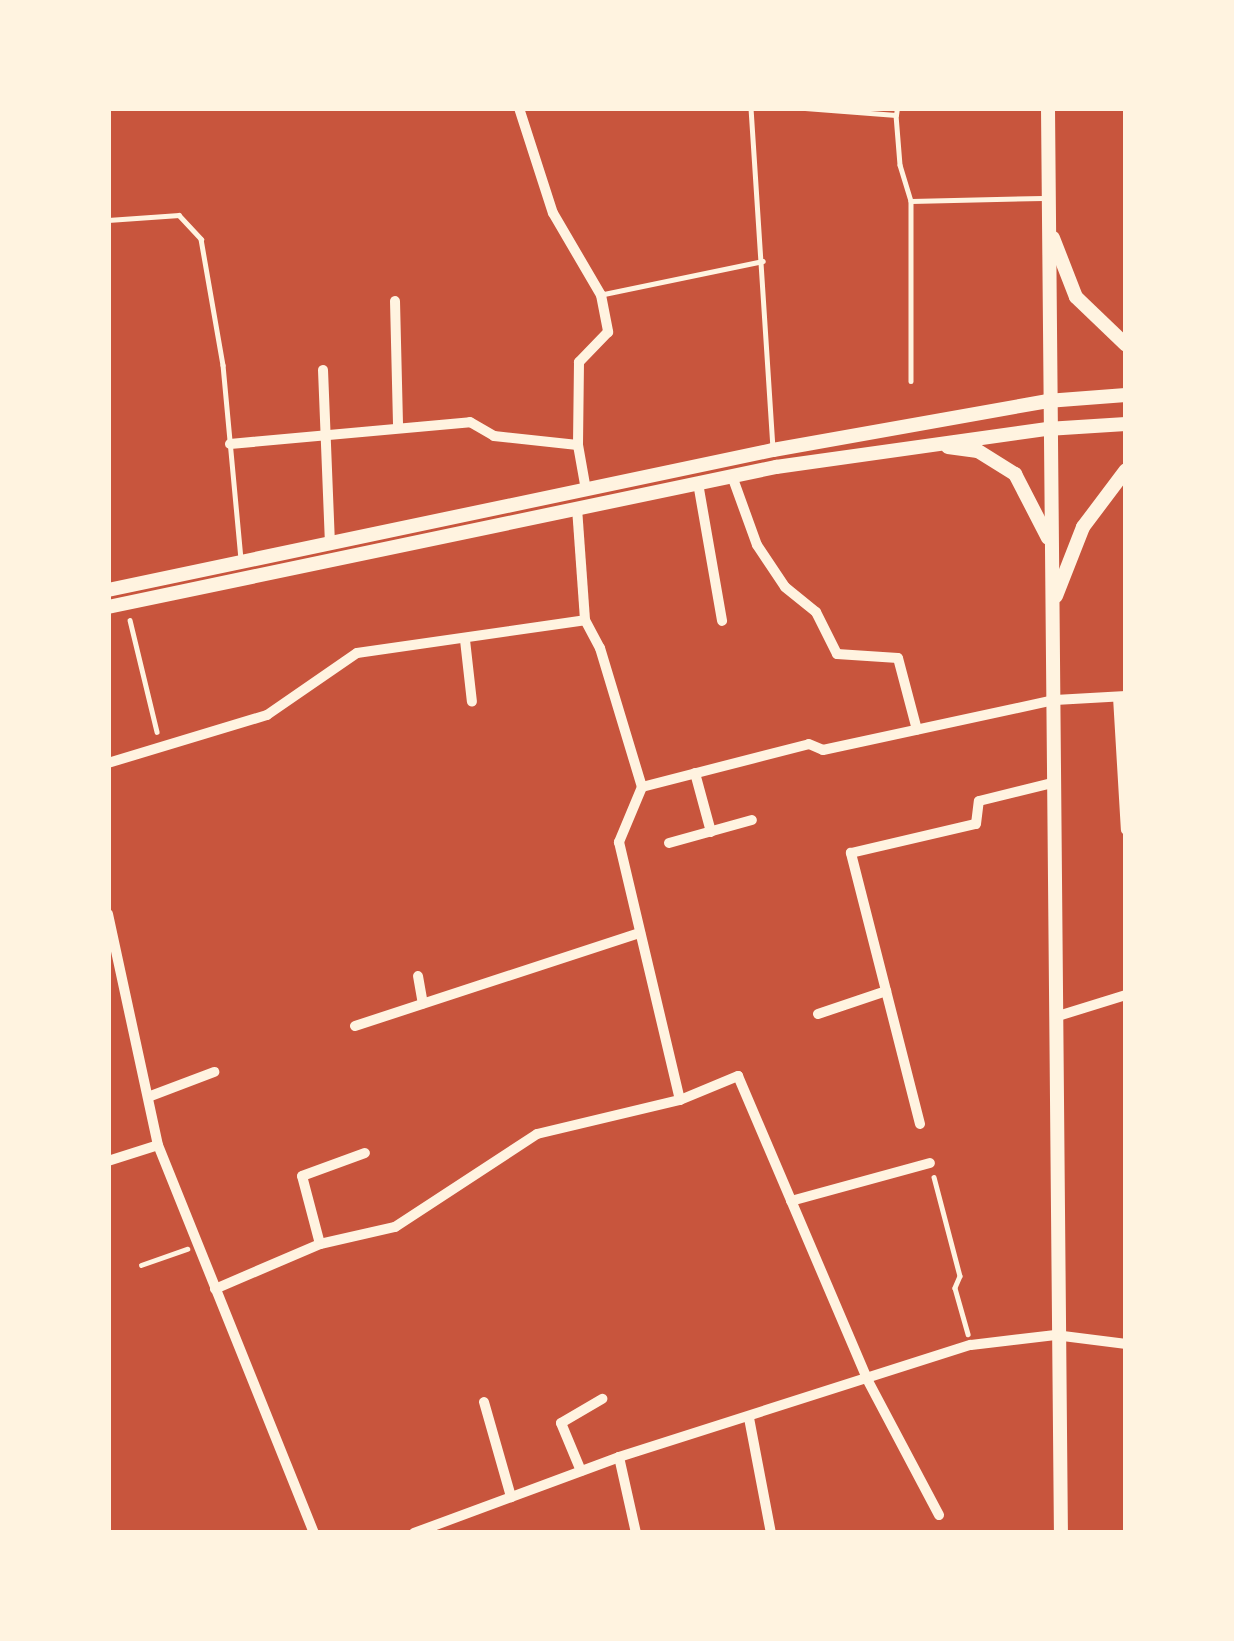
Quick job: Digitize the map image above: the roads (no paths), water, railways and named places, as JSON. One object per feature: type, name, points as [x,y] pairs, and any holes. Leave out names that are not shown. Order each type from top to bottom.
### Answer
[{"type":"main road","points":[[1048,108],[1047,429],[1054,601],[1058,1016],[1055,1335],[1061,1533]]},
{"type":"main road","points":[[1049,226],[1076,297],[1126,345]]},
{"type":"main road","points":[[108,590],[772,450],[1047,401],[1126,395]]},
{"type":"main road","points":[[108,607],[732,476],[932,444],[1126,424]]},
{"type":"main road","points":[[932,444],[979,451],[1015,474],[1052,546]]},
{"type":"main road","points":[[1054,601],[1083,527],[1126,470]]},
{"type":"street","points":[[519,108],[554,213],[601,295],[608,332],[579,362],[578,445],[586,490]]},
{"type":"street","points":[[395,301],[398,426]]},
{"type":"street","points":[[323,370],[329,542]]},
{"type":"street","points":[[230,444],[470,422],[494,436],[578,445]]},
{"type":"street","points":[[732,476],[758,545],[785,587],[816,611],[837,654],[898,658],[916,730]]},
{"type":"street","points":[[698,483],[722,621]]},
{"type":"street","points":[[577,508],[585,620],[600,648],[642,787],[619,842],[680,1100]]},
{"type":"street","points":[[108,763],[267,715],[357,653],[585,620]]},
{"type":"street","points":[[465,640],[472,702]]},
{"type":"street","points":[[642,787],[808,744],[823,750],[1055,700],[1122,696],[1126,830]]},
{"type":"street","points":[[695,773],[711,832]]},
{"type":"street","points":[[920,1124],[850,853],[976,824],[979,801],[1056,782]]},
{"type":"street","points":[[669,842],[752,820]]},
{"type":"street","points":[[108,914],[158,1145],[314,1533]]},
{"type":"street","points":[[356,1026],[640,933]]},
{"type":"street","points":[[418,976],[423,1004]]},
{"type":"street","points":[[818,1013],[886,991]]},
{"type":"street","points":[[1058,1016],[1126,995]]},
{"type":"street","points":[[148,1097],[214,1072]]},
{"type":"street","points":[[215,1289],[320,1244],[395,1227],[537,1134],[680,1100],[738,1076],[868,1379],[939,1515]]},
{"type":"street","points":[[108,1160],[158,1145]]},
{"type":"street","points":[[320,1244],[302,1177],[365,1153]]},
{"type":"street","points":[[791,1201],[930,1163]]},
{"type":"street","points":[[414,1533],[619,1457],[971,1345],[1055,1335],[1126,1344]]},
{"type":"street","points":[[580,1471],[561,1423],[602,1399]]},
{"type":"street","points":[[484,1402],[511,1497]]},
{"type":"street","points":[[749,1418],[771,1533]]},
{"type":"street","points":[[619,1457],[636,1533]]},
{"type":"lane","points":[[751,108],[772,450]]},
{"type":"lane","points":[[805,108],[897,111],[900,165],[911,201],[911,381]]},
{"type":"lane","points":[[911,201],[1049,198]]},
{"type":"lane","points":[[108,220],[179,215],[201,238],[241,562]]},
{"type":"lane","points":[[601,295],[763,261]]}]
